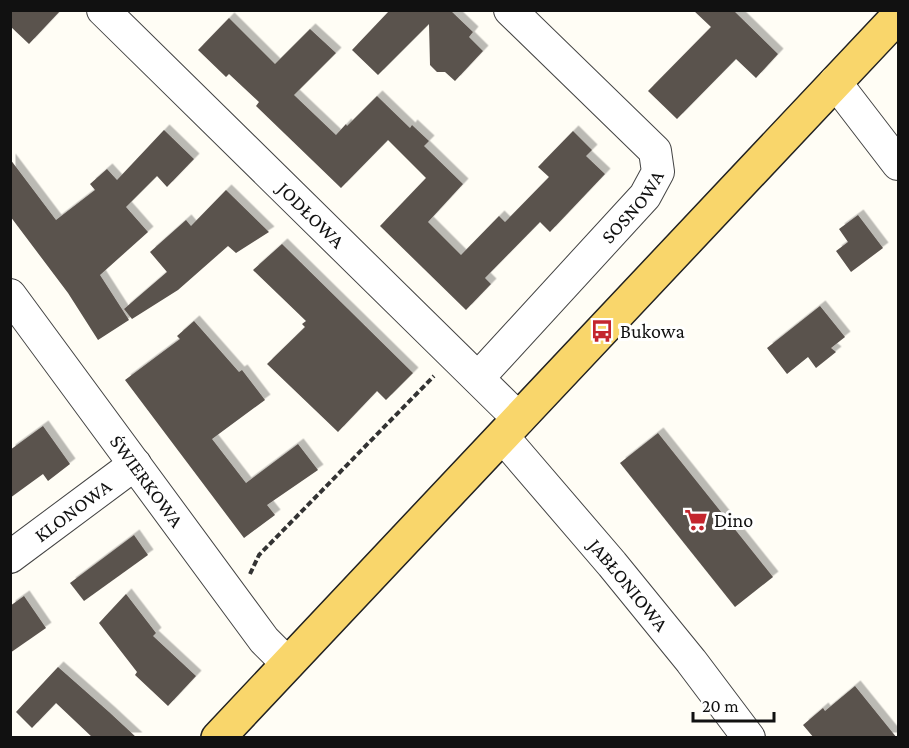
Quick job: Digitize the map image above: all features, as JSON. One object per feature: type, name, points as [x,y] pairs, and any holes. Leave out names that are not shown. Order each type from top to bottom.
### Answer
[{"type":"main road","points":[[218,738],[898,16]]},
{"type":"street","name":"JODŁOWA","points":[[103,10],[478,378],[511,428]]},
{"type":"street","name":"SOSNOWA","points":[[478,378],[645,196],[658,172],[655,151],[510,10]]},
{"type":"street","points":[[835,82],[898,164]]},
{"type":"street","name":"ŚWIERKOWA","points":[[10,295],[264,640],[288,664]]},
{"type":"street","name":"JABŁONIOWA","points":[[511,428],[612,564],[749,738]]},
{"type":"street","name":"KLONOWA","points":[[10,557],[135,464]]},
{"type":"path","points":[[231,594],[246,581],[259,555],[435,375],[445,375]]},
{"type":"building","points":[[10,10],[61,10],[29,44],[10,26]]},
{"type":"building","points":[[390,10],[450,10],[473,32],[469,37],[483,51],[455,81],[445,72],[437,72],[430,65],[429,24],[378,75],[352,50]]},
{"type":"building","points":[[693,10],[733,10],[778,54],[756,78],[736,59],[677,119],[648,91],[711,27]]},
{"type":"building","points":[[229,18],[275,64],[310,29],[336,53],[294,95],[336,135],[377,96],[410,128],[412,125],[429,141],[424,146],[463,184],[428,222],[461,255],[499,216],[505,222],[549,177],[538,167],[573,131],[592,150],[586,156],[605,174],[550,232],[540,222],[485,278],[491,284],[466,310],[380,226],[426,178],[388,140],[341,188],[256,106],[259,102],[229,74],[226,77],[198,50]]},
{"type":"building","points":[[164,130],[194,159],[167,187],[157,176],[126,207],[148,232],[100,275],[129,320],[98,340],[68,293],[10,216],[10,159],[56,220],[95,190],[90,184],[107,169],[117,180]]},
{"type":"building","points":[[226,190],[269,232],[236,253],[228,246],[178,290],[132,319],[124,309],[167,272],[150,252],[186,220],[191,226]]},
{"type":"building","points":[[858,215],[883,248],[851,272],[836,251],[848,242],[839,229]]},
{"type":"building","points":[[282,244],[413,373],[386,400],[377,391],[338,432],[267,364],[305,327],[302,324],[306,321],[253,270]]},
{"type":"building","points":[[820,306],[845,337],[831,348],[836,352],[816,368],[808,357],[787,374],[767,348]]},
{"type":"building","points":[[194,321],[239,372],[242,370],[265,400],[212,439],[246,483],[298,444],[318,470],[267,505],[275,515],[244,538],[125,380],[180,339],[177,336]]},
{"type":"building","points":[[43,426],[70,464],[48,481],[43,474],[10,498],[10,450]]},
{"type":"building","name":"Dino","points":[[658,433],[773,577],[735,607],[620,463]]},
{"type":"building","points":[[134,535],[148,555],[84,601],[70,583]]},
{"type":"building","points":[[126,594],[156,633],[153,636],[196,676],[168,706],[135,675],[137,672],[99,623]]},
{"type":"building","points":[[24,596],[46,628],[10,653],[10,606]]},
{"type":"building","points":[[58,667],[137,738],[93,738],[56,703],[32,728],[16,712]]},
{"type":"building","points":[[855,686],[897,738],[814,738],[803,725],[823,708],[825,711]]},
{"type":"place","name":"Bukowa","points":[[602,331]]},
{"type":"place","name":"Dino","points":[[696,520]]}]
